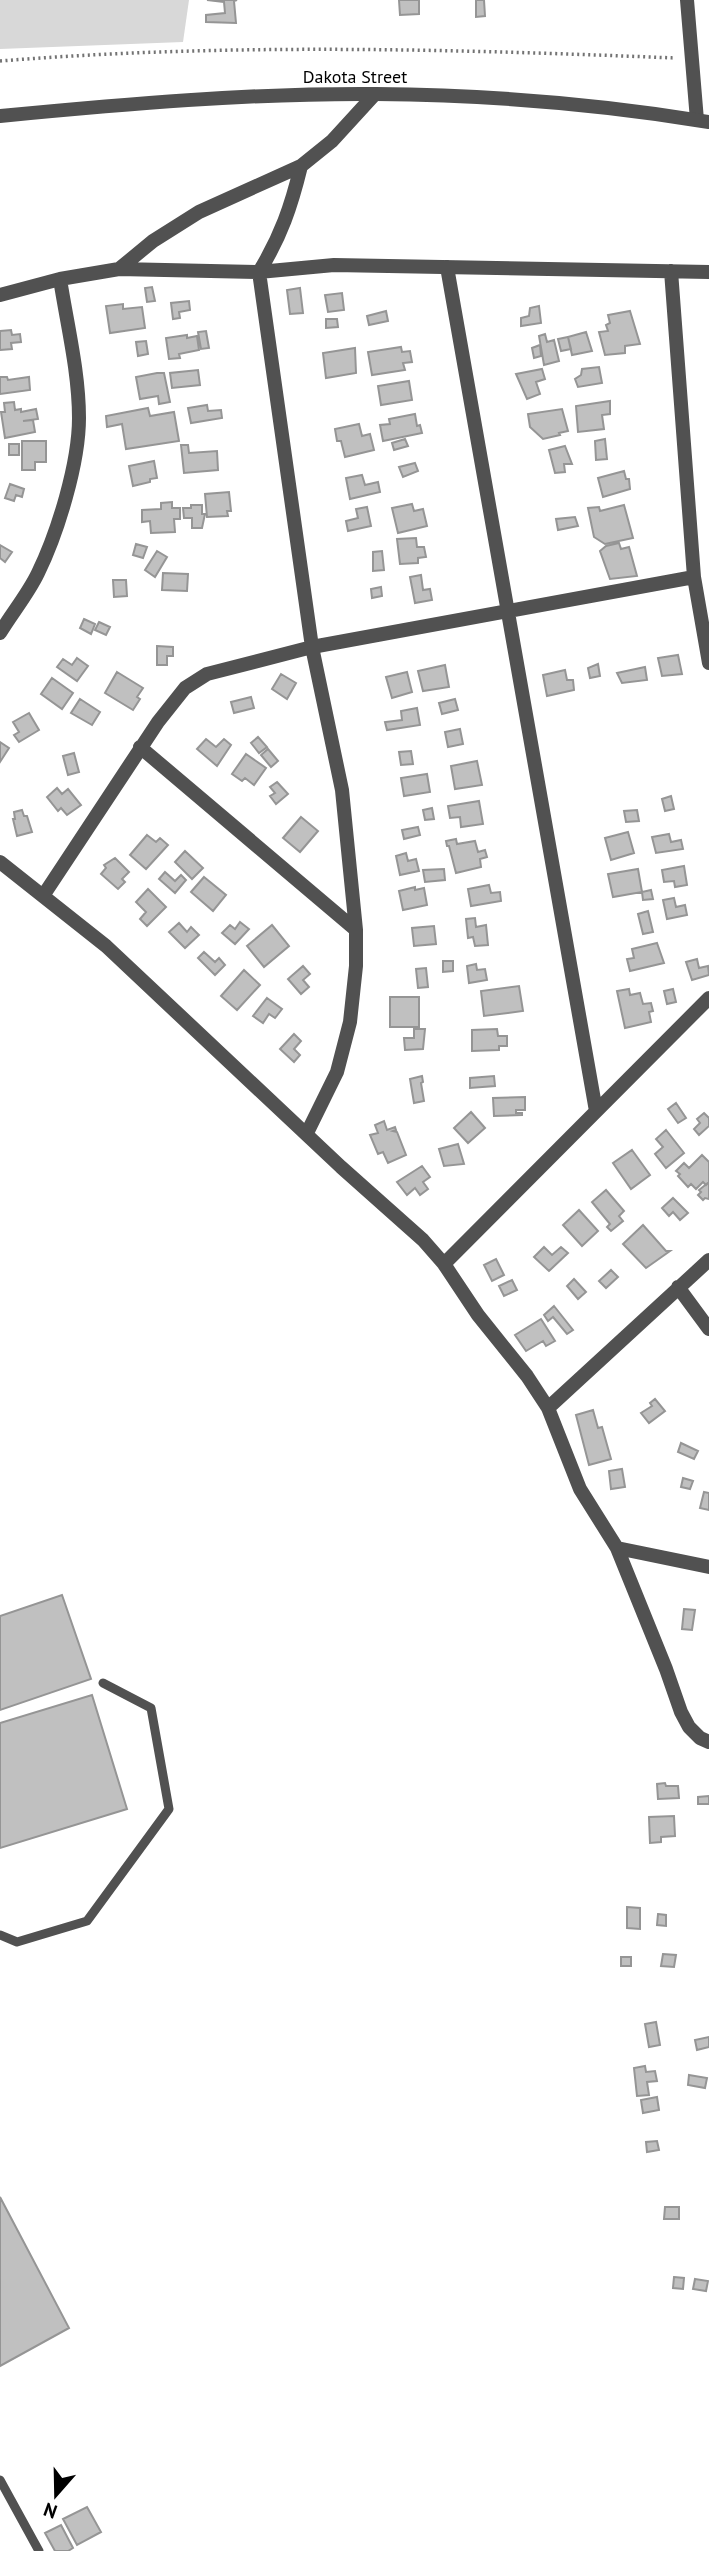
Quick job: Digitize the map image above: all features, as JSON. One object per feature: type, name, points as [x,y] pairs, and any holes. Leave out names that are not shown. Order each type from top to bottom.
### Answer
[{"type":"street","points":[[687,0],[692,59],[703,121]]},
{"type":"street","points":[[119,269],[153,241],[199,212],[301,166],[332,141],[375,94]]},
{"type":"street","name":"Dakota Street","points":[[0,116],[198,99],[375,94],[468,97],[598,108],[703,121]]},
{"type":"street","points":[[301,166],[292,206],[278,241],[259,272],[312,647],[342,790],[356,930],[356,966],[350,1022],[337,1072],[307,1133]]},
{"type":"street","points":[[0,295],[60,279],[119,269],[259,272],[334,265],[709,272]]},
{"type":"street","points":[[447,267],[597,1111]]},
{"type":"street","points":[[671,271],[694,576],[709,663]]},
{"type":"street","points":[[0,633],[37,575],[57,526],[74,459],[79,421],[78,395],[60,279]]},
{"type":"street","points":[[43,896],[140,747],[185,688],[207,674],[312,647],[694,576]]},
{"type":"street","points":[[140,747],[356,930]]},
{"type":"street","points":[[0,862],[106,946],[341,1167],[423,1240],[444,1264],[478,1315],[527,1376],[548,1408],[580,1489],[617,1548],[681,1712],[689,1727],[709,1742]]},
{"type":"street","points":[[444,1264],[709,998]]},
{"type":"street","points":[[548,1408],[709,1260]]},
{"type":"street","points":[[678,1287],[709,1329]]},
{"type":"street","points":[[617,1548],[709,1567]]},
{"type":"lane","points":[[0,1935],[17,1942],[87,1921],[169,1809],[151,1708],[103,1683]]},
{"type":"lane","points":[[0,2480],[39,2551]]},
{"type":"path","points":[[0,61],[249,49],[496,50],[692,59]]},
{"type":"shaded area","points":[[0,0],[189,0],[183,42],[0,49]]},
{"type":"building","points":[[207,0],[237,0],[234,1],[236,23],[206,22],[206,15],[225,13],[224,2]]},
{"type":"building","points":[[399,0],[419,0],[419,14],[400,15]]},
{"type":"building","points":[[476,0],[484,0],[485,16],[476,17]]},
{"type":"building","points":[[152,287],[155,301],[147,302],[145,288]]},
{"type":"building","points":[[300,288],[303,313],[290,314],[287,290]]},
{"type":"building","points":[[342,293],[344,310],[328,312],[325,295]]},
{"type":"building","points":[[189,301],[190,310],[179,312],[180,318],[173,319],[171,303]]},
{"type":"building","points":[[123,304],[123,309],[142,307],[145,328],[110,333],[106,306]]},
{"type":"building","points":[[539,306],[541,323],[521,326],[521,318],[529,316],[530,308]]},
{"type":"building","points":[[386,311],[388,321],[369,325],[367,316]]},
{"type":"building","points":[[630,311],[640,344],[625,346],[625,353],[605,355],[599,332],[608,331],[608,315]]},
{"type":"building","points":[[326,319],[337,319],[338,327],[326,328]]},
{"type":"building","points":[[11,330],[12,335],[20,334],[21,342],[11,343],[12,349],[0,350],[0,331]]},
{"type":"building","points":[[206,331],[209,348],[201,349],[198,332]]},
{"type":"building","points":[[586,332],[592,351],[572,355],[568,337]]},
{"type":"building","points":[[545,334],[547,342],[554,340],[559,361],[544,365],[539,336]]},
{"type":"building","points":[[187,335],[187,338],[197,336],[199,350],[179,354],[180,358],[169,359],[166,338]]},
{"type":"building","points":[[568,337],[571,349],[561,351],[558,339]]},
{"type":"building","points":[[146,341],[148,354],[138,356],[136,342]]},
{"type":"building","points":[[540,345],[541,356],[534,358],[532,348]]},
{"type":"building","points":[[401,347],[402,352],[410,351],[412,362],[403,363],[405,370],[372,375],[368,352]]},
{"type":"building","points":[[355,348],[356,373],[326,378],[323,353]]},
{"type":"building","points":[[599,367],[602,383],[578,387],[575,379],[581,375],[582,369]]},
{"type":"building","points":[[542,369],[545,379],[536,382],[540,394],[527,399],[516,374]]},
{"type":"building","points":[[198,370],[200,385],[172,388],[170,373]]},
{"type":"building","points":[[164,373],[170,402],[159,404],[158,396],[140,399],[136,377]]},
{"type":"building","points":[[0,377],[7,377],[8,380],[29,377],[30,390],[0,394]]},
{"type":"building","points":[[409,381],[412,400],[381,405],[378,386]]},
{"type":"building","points":[[610,401],[610,414],[602,415],[604,429],[578,432],[576,406]]},
{"type":"building","points":[[14,402],[15,410],[21,409],[21,412],[36,409],[38,419],[23,421],[33,420],[35,432],[5,438],[1,412],[5,412],[4,403]]},
{"type":"building","points":[[207,405],[208,411],[221,410],[222,418],[191,423],[188,408]]},
{"type":"building","points":[[148,408],[150,416],[174,412],[179,441],[126,449],[122,424],[107,427],[106,416]]},
{"type":"building","points":[[562,409],[568,431],[543,439],[530,427],[528,414]]},
{"type":"building","points":[[415,414],[417,426],[420,425],[422,433],[383,441],[380,425],[390,424],[389,419]]},
{"type":"building","points":[[359,424],[362,436],[370,434],[374,450],[345,457],[341,441],[337,441],[335,429]]},
{"type":"building","points":[[405,439],[408,446],[394,450],[392,443]]},
{"type":"building","points":[[605,439],[607,459],[596,460],[595,441]]},
{"type":"building","points":[[22,441],[46,441],[46,462],[35,462],[35,470],[22,470]]},
{"type":"building","points":[[9,444],[19,444],[19,455],[9,455]]},
{"type":"building","points":[[181,445],[188,445],[189,453],[217,451],[218,470],[184,473]]},
{"type":"building","points":[[565,446],[572,464],[564,464],[565,472],[555,473],[549,450]]},
{"type":"building","points":[[154,461],[157,478],[133,486],[129,466]]},
{"type":"building","points":[[415,463],[418,471],[403,477],[399,467]]},
{"type":"building","points":[[624,471],[626,479],[629,479],[630,489],[603,497],[598,478]]},
{"type":"building","points":[[362,475],[365,485],[378,482],[380,492],[350,499],[346,478]]},
{"type":"building","points":[[10,484],[24,489],[22,497],[16,495],[14,501],[5,498]]},
{"type":"building","points":[[229,492],[231,511],[227,511],[228,516],[207,517],[205,494]]},
{"type":"building","points":[[172,502],[172,508],[180,508],[180,519],[174,519],[175,532],[151,533],[150,521],[142,522],[142,510],[161,509],[161,503]]},
{"type":"building","points":[[412,504],[414,511],[423,509],[427,526],[398,533],[392,508]]},
{"type":"building","points":[[191,505],[202,505],[202,514],[205,514],[202,528],[192,528],[192,518],[184,518],[183,508],[191,508]]},
{"type":"building","points":[[624,505],[633,538],[605,544],[594,537],[588,508],[599,507],[600,511]]},
{"type":"building","points":[[367,507],[371,526],[348,531],[346,521],[358,518],[356,509]]},
{"type":"building","points":[[575,517],[578,526],[558,530],[556,519]]},
{"type":"building","points":[[416,538],[417,547],[424,547],[426,557],[418,558],[418,563],[400,564],[397,539]]},
{"type":"building","points":[[619,543],[621,549],[629,547],[637,576],[610,579],[600,551],[606,546]]},
{"type":"building","points":[[136,544],[147,547],[143,558],[133,555]]},
{"type":"building","points":[[0,545],[12,552],[5,562],[0,558]]},
{"type":"building","points":[[157,551],[167,557],[155,577],[145,570]]},
{"type":"building","points":[[382,551],[384,570],[373,571],[373,552]]},
{"type":"building","points":[[163,573],[188,574],[187,591],[162,590]]},
{"type":"building","points":[[421,575],[423,590],[430,589],[432,600],[415,603],[410,577]]},
{"type":"building","points":[[113,580],[126,580],[127,596],[114,597]]},
{"type":"building","points":[[381,587],[382,596],[372,598],[371,589]]},
{"type":"building","points":[[84,619],[95,624],[91,634],[80,628]]},
{"type":"building","points":[[99,622],[110,627],[106,635],[95,630]]},
{"type":"building","points":[[157,646],[173,647],[173,656],[167,656],[167,665],[157,665]]},
{"type":"building","points":[[678,655],[682,674],[662,676],[658,658]]},
{"type":"building","points":[[77,658],[88,666],[77,681],[57,667],[63,659],[72,665]]},
{"type":"building","points":[[598,664],[600,676],[590,678],[588,668]]},
{"type":"building","points":[[445,665],[449,687],[423,691],[418,671]]},
{"type":"building","points":[[645,667],[647,680],[622,683],[617,673]]},
{"type":"building","points":[[565,670],[567,680],[573,680],[574,690],[547,696],[543,675]]},
{"type":"building","points":[[117,672],[143,688],[133,710],[105,693]]},
{"type":"building","points":[[407,672],[412,692],[392,698],[386,677]]},
{"type":"building","points":[[281,674],[296,683],[287,699],[272,689]]},
{"type":"building","points":[[52,678],[73,693],[62,709],[41,694]]},
{"type":"building","points":[[251,697],[254,708],[234,713],[231,702]]},
{"type":"building","points":[[80,699],[100,712],[92,725],[71,713]]},
{"type":"building","points":[[455,699],[458,710],[442,714],[439,703]]},
{"type":"building","points":[[417,708],[420,725],[387,730],[385,722],[402,720],[401,711]]},
{"type":"building","points":[[29,713],[39,730],[19,742],[14,735],[19,732],[13,722]]},
{"type":"building","points":[[460,729],[463,744],[448,747],[445,732]]},
{"type":"building","points":[[258,737],[267,747],[259,753],[251,743]]},
{"type":"building","points":[[206,739],[216,747],[224,739],[231,745],[217,766],[197,749]]},
{"type":"building","points":[[0,742],[9,748],[0,762]]},
{"type":"building","points":[[268,749],[278,761],[271,767],[261,755]]},
{"type":"building","points":[[411,751],[413,764],[401,765],[399,752]]},
{"type":"building","points":[[74,753],[79,772],[68,775],[63,756]]},
{"type":"building","points":[[246,754],[266,768],[254,785],[245,778],[242,781],[232,774]]},
{"type":"building","points":[[477,761],[482,785],[455,789],[451,766]]},
{"type":"building","points":[[427,774],[430,792],[404,796],[401,778]]},
{"type":"building","points":[[277,782],[288,794],[276,804],[270,796],[275,793],[270,787]]},
{"type":"building","points":[[57,788],[62,794],[68,789],[81,805],[67,815],[61,808],[58,811],[47,797]]},
{"type":"building","points":[[671,796],[674,809],[665,811],[662,799]]},
{"type":"building","points":[[479,801],[483,824],[461,827],[460,817],[450,818],[448,806]]},
{"type":"building","points":[[432,808],[434,819],[425,820],[423,810]]},
{"type":"building","points":[[22,810],[32,832],[17,836],[14,812]]},
{"type":"building","points":[[637,810],[639,821],[626,822],[624,811]]},
{"type":"building","points":[[301,817],[318,831],[300,852],[283,838]]},
{"type":"building","points":[[418,827],[420,835],[404,839],[402,830]]},
{"type":"building","points":[[628,832],[634,853],[611,860],[605,838]]},
{"type":"building","points":[[669,834],[671,842],[681,840],[683,849],[656,853],[652,837]]},
{"type":"building","points":[[147,835],[156,842],[160,838],[168,845],[146,869],[130,855]]},
{"type":"building","points":[[456,839],[457,844],[475,841],[478,852],[485,850],[487,857],[480,859],[481,867],[456,873],[446,841]]},
{"type":"building","points":[[185,851],[203,868],[192,879],[175,862]]},
{"type":"building","points":[[406,853],[408,861],[416,859],[419,871],[400,875],[396,856]]},
{"type":"building","points":[[115,858],[129,872],[118,889],[101,874],[106,868],[104,865]]},
{"type":"building","points":[[684,866],[687,885],[675,887],[674,881],[664,882],[662,870]]},
{"type":"building","points":[[444,869],[445,880],[425,882],[423,870]]},
{"type":"building","points":[[638,869],[642,892],[613,897],[608,874]]},
{"type":"building","points":[[165,872],[175,881],[181,875],[186,880],[175,893],[159,879]]},
{"type":"building","points":[[204,877],[226,895],[213,911],[191,892]]},
{"type":"building","points":[[489,885],[491,893],[500,892],[501,901],[471,906],[468,889]]},
{"type":"building","points":[[415,887],[415,890],[424,888],[427,905],[403,910],[399,891]]},
{"type":"building","points":[[148,889],[166,907],[147,926],[140,919],[146,912],[136,902]]},
{"type":"building","points":[[651,890],[653,899],[643,900],[642,892]]},
{"type":"building","points":[[674,898],[676,907],[685,905],[687,915],[667,919],[663,900]]},
{"type":"building","points":[[648,911],[653,932],[643,934],[638,914]]},
{"type":"building","points":[[475,918],[476,927],[486,925],[488,945],[475,946],[473,937],[468,938],[466,919]]},
{"type":"building","points":[[240,922],[249,929],[235,944],[222,933],[230,925],[235,929]]},
{"type":"building","points":[[179,923],[187,932],[191,927],[199,935],[185,948],[169,932]]},
{"type":"building","points":[[272,925],[289,946],[264,967],[247,946]]},
{"type":"building","points":[[434,926],[436,944],[414,946],[412,928]]},
{"type":"building","points":[[657,943],[664,963],[630,971],[627,959],[634,958],[632,949]]},
{"type":"building","points":[[204,952],[215,962],[219,958],[225,965],[215,975],[198,958]]},
{"type":"building","points":[[697,959],[699,968],[708,966],[709,975],[692,980],[686,962]]},
{"type":"building","points":[[443,961],[453,961],[453,971],[443,972]]},
{"type":"building","points":[[476,964],[477,970],[485,969],[487,980],[469,983],[467,966]]},
{"type":"building","points":[[303,966],[310,974],[303,980],[309,987],[301,994],[288,979]]},
{"type":"building","points":[[426,968],[428,987],[418,988],[416,969]]},
{"type":"building","points":[[244,970],[260,985],[237,1010],[221,996]]},
{"type":"building","points":[[519,986],[523,1011],[484,1016],[481,991]]},
{"type":"building","points":[[629,989],[630,995],[640,993],[643,1004],[651,1003],[651,1022],[625,1028],[617,991]]},
{"type":"building","points":[[673,989],[676,1002],[667,1004],[664,991]]},
{"type":"building","points":[[390,997],[419,997],[419,1027],[390,1027]]},
{"type":"building","points":[[267,998],[282,1009],[275,1018],[269,1014],[263,1023],[253,1016]]},
{"type":"building","points":[[414,1029],[425,1029],[423,1049],[405,1050],[404,1038],[414,1038]]},
{"type":"building","points":[[497,1029],[498,1036],[507,1036],[507,1046],[499,1046],[499,1050],[472,1051],[472,1030]]},
{"type":"building","points":[[294,1034],[301,1041],[294,1049],[300,1055],[294,1062],[280,1049]]},
{"type":"building","points":[[422,1076],[424,1101],[414,1103],[410,1079]]},
{"type":"building","points":[[494,1076],[495,1086],[470,1088],[470,1078]]},
{"type":"building","points":[[525,1097],[525,1110],[516,1110],[516,1113],[522,1115],[494,1116],[493,1098]]},
{"type":"building","points":[[676,1103],[686,1118],[678,1123],[668,1109]]},
{"type":"building","points":[[471,1112],[485,1128],[468,1143],[454,1128]]},
{"type":"building","points":[[704,1113],[709,1118],[709,1126],[699,1135],[694,1129],[700,1123],[697,1119]]},
{"type":"building","points":[[384,1121],[387,1130],[395,1127],[396,1130],[393,1131],[397,1132],[406,1155],[388,1163],[383,1152],[378,1154],[370,1135],[378,1133],[375,1125]]},
{"type":"building","points":[[666,1130],[684,1153],[666,1168],[655,1154],[663,1147],[656,1139]]},
{"type":"building","points":[[458,1144],[464,1164],[444,1166],[439,1149]]},
{"type":"building","points":[[632,1150],[650,1175],[631,1189],[613,1163]]},
{"type":"building","points":[[702,1155],[709,1162],[709,1182],[706,1185],[703,1182],[696,1189],[691,1184],[688,1187],[676,1171],[684,1163],[689,1168]]},
{"type":"building","points":[[422,1166],[430,1177],[423,1182],[428,1189],[420,1195],[415,1188],[407,1195],[397,1182]]},
{"type":"building","points":[[709,1182],[709,1199],[703,1200],[698,1195],[701,1192],[699,1190]]},
{"type":"building","points":[[606,1190],[624,1211],[619,1216],[623,1221],[611,1231],[607,1227],[610,1224],[592,1202]]},
{"type":"building","points":[[673,1198],[688,1213],[680,1220],[673,1212],[669,1216],[662,1208]]},
{"type":"building","points":[[579,1210],[598,1231],[582,1246],[563,1225]]},
{"type":"building","points":[[643,1225],[666,1251],[670,1251],[646,1268],[623,1244]]},
{"type":"building","points":[[544,1247],[552,1255],[561,1247],[568,1253],[549,1271],[534,1257]]},
{"type":"building","points":[[496,1259],[504,1275],[492,1281],[484,1265]]},
{"type":"building","points":[[611,1270],[618,1277],[606,1288],[599,1281]]},
{"type":"building","points":[[574,1279],[586,1292],[578,1299],[567,1286]]},
{"type":"building","points":[[512,1280],[517,1290],[504,1296],[499,1286]]},
{"type":"building","points":[[554,1306],[573,1330],[567,1334],[553,1317],[548,1321],[544,1315]]},
{"type":"building","points":[[541,1319],[555,1341],[546,1346],[543,1341],[526,1351],[515,1335]]},
{"type":"building","points":[[655,1399],[665,1411],[649,1423],[641,1413],[652,1406],[650,1403]]},
{"type":"building","points":[[593,1410],[598,1428],[602,1427],[611,1459],[589,1465],[576,1415]]},
{"type":"building","points":[[681,1443],[698,1451],[694,1459],[678,1452]]},
{"type":"building","points":[[622,1469],[625,1487],[611,1489],[609,1471]]},
{"type":"building","points":[[683,1478],[693,1481],[690,1489],[681,1487]]},
{"type":"building","points":[[704,1492],[709,1493],[709,1510],[700,1508]]},
{"type":"building","points":[[62,1595],[91,1679],[0,1710],[0,1616]]},
{"type":"building","points":[[684,1609],[695,1610],[692,1630],[682,1629]]},
{"type":"building","points":[[92,1695],[127,1809],[0,1848],[0,1723]]},
{"type":"building","points":[[665,1783],[666,1786],[678,1786],[679,1798],[658,1799],[657,1784]]},
{"type":"building","points":[[709,1796],[709,1804],[698,1804],[698,1797]]},
{"type":"building","points":[[674,1816],[675,1836],[661,1837],[661,1842],[650,1843],[649,1817]]},
{"type":"building","points":[[627,1907],[640,1908],[640,1929],[627,1928]]},
{"type":"building","points":[[658,1914],[666,1915],[666,1926],[657,1925]]},
{"type":"building","points":[[663,1954],[676,1955],[674,1967],[661,1966]]},
{"type":"building","points":[[621,1957],[631,1957],[631,1966],[621,1966]]},
{"type":"building","points":[[656,2022],[660,2045],[649,2047],[645,2024]]},
{"type":"building","points":[[709,2037],[709,2047],[697,2050],[695,2040]]},
{"type":"building","points":[[645,2066],[646,2072],[655,2071],[657,2081],[647,2082],[649,2095],[637,2096],[634,2068]]},
{"type":"building","points":[[689,2075],[707,2078],[705,2088],[688,2085]]},
{"type":"building","points":[[657,2097],[659,2110],[643,2113],[641,2100]]},
{"type":"building","points":[[657,2141],[659,2150],[647,2152],[646,2142]]},
{"type":"building","points":[[0,2197],[69,2328],[0,2366]]},
{"type":"building","points":[[665,2207],[679,2207],[679,2219],[664,2219]]},
{"type":"building","points":[[674,2277],[684,2278],[683,2289],[673,2288]]},
{"type":"building","points":[[695,2279],[708,2281],[706,2291],[693,2289]]},
{"type":"building","points":[[87,2507],[101,2532],[77,2545],[63,2519]]},
{"type":"building","points":[[61,2525],[73,2548],[68,2551],[55,2551],[45,2533]]}]
